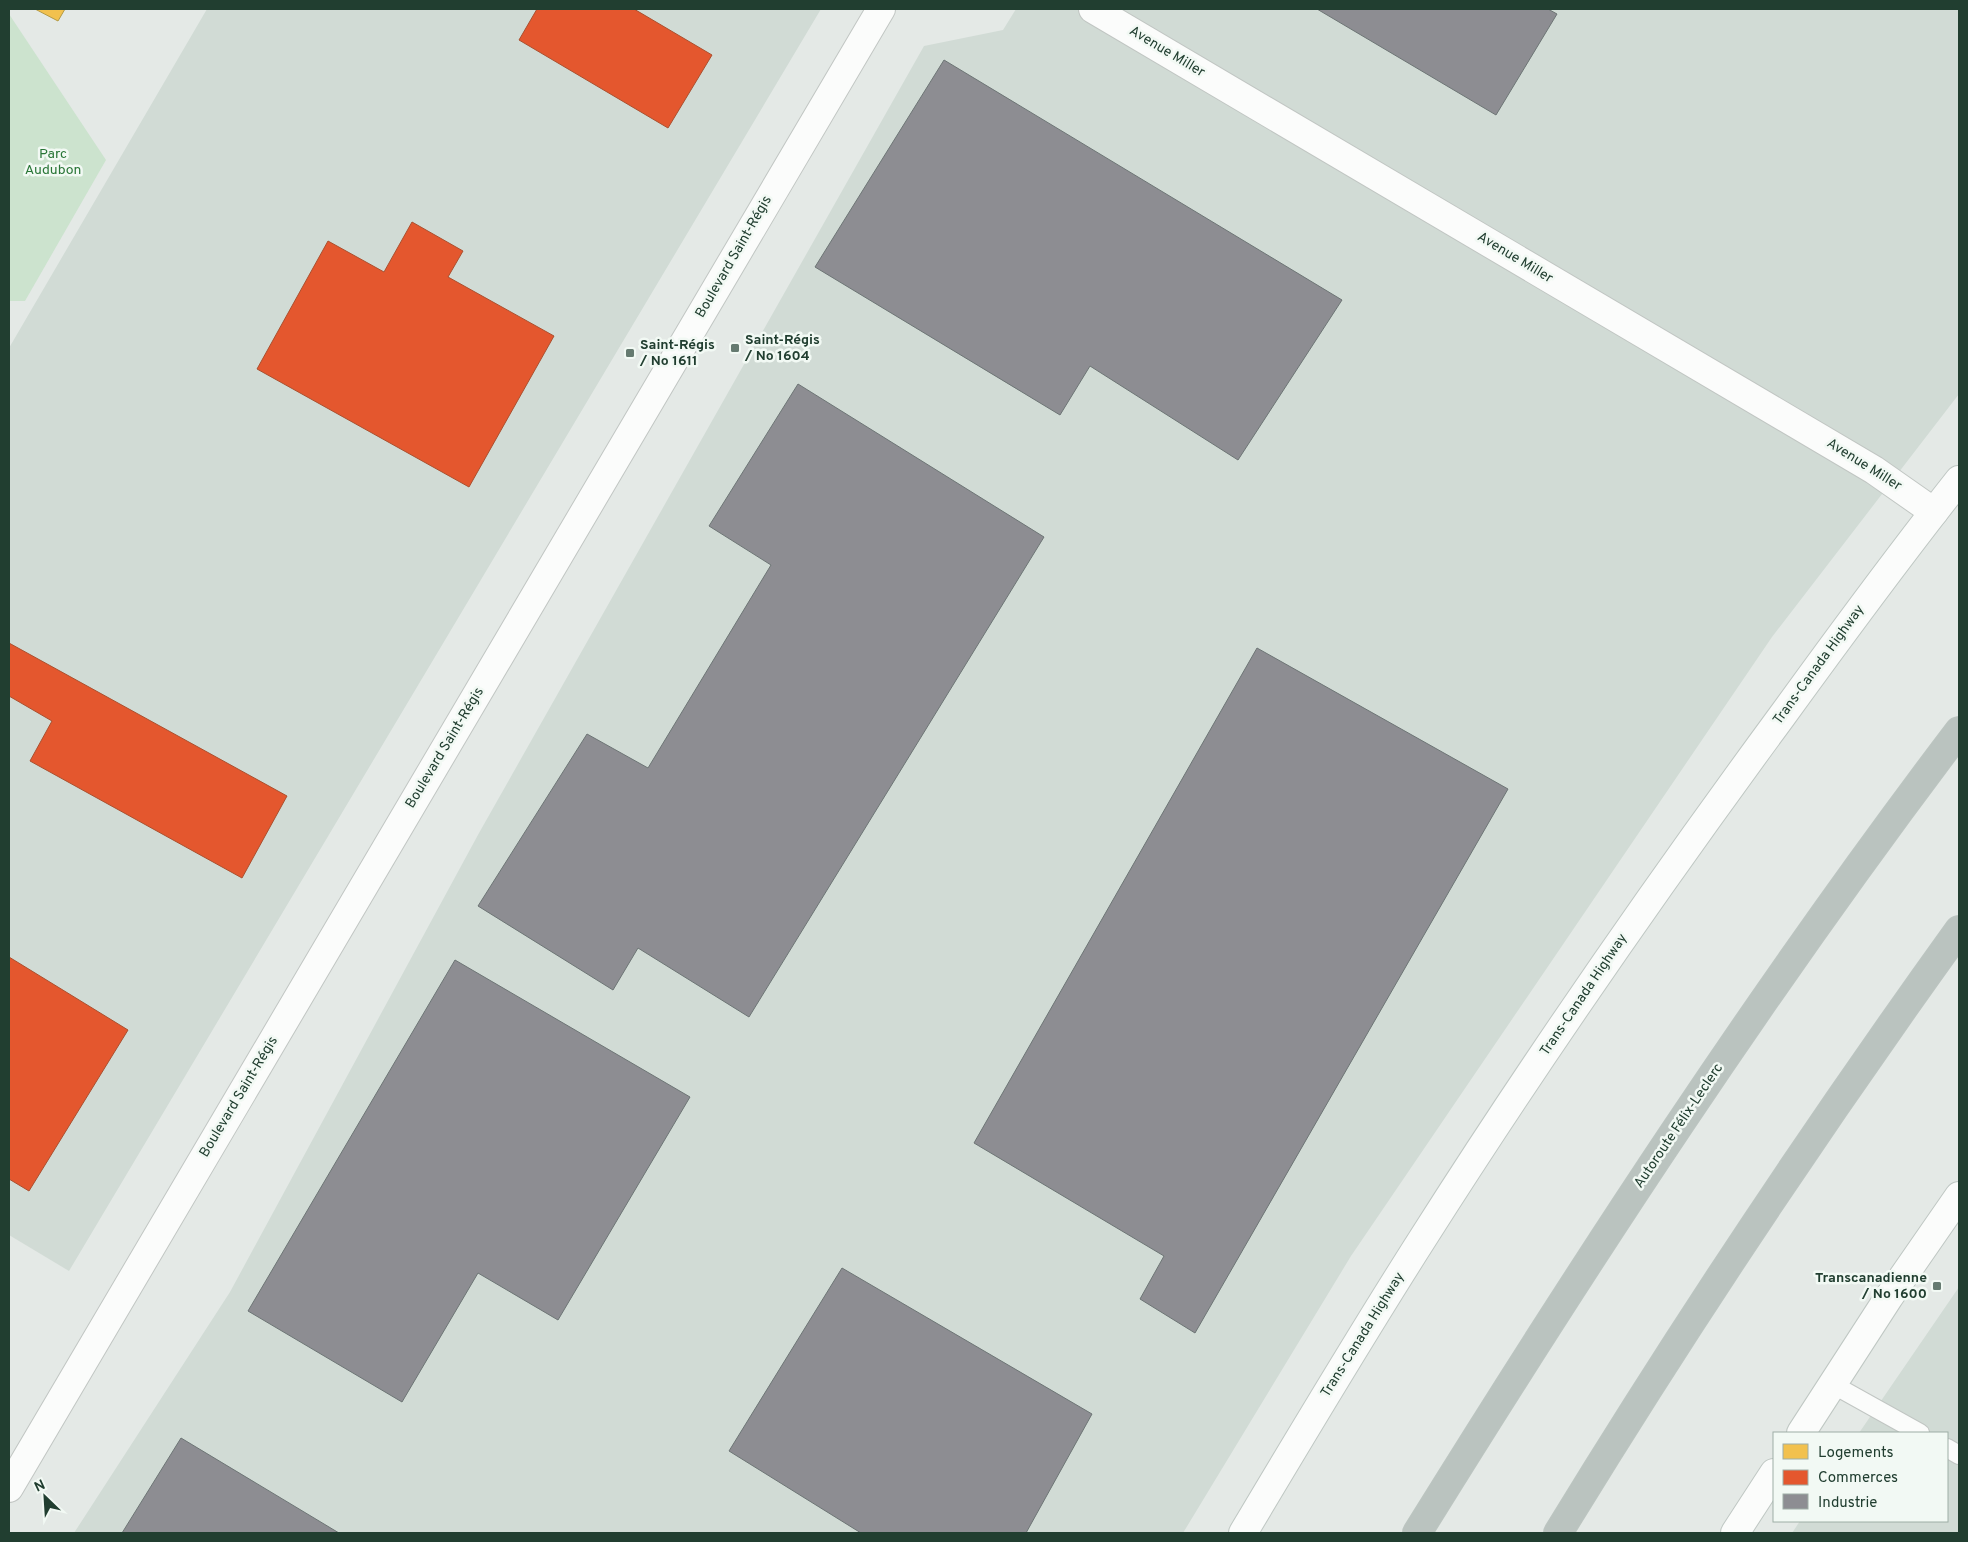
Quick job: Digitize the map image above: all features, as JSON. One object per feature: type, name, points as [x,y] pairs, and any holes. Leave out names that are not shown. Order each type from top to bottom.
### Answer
[{"type":"highway","name":"Autoroute Félix-Leclerc","points":[[1417,1533],[1520,1368],[1659,1154],[1880,838],[1959,731]]},
{"type":"highway","points":[[1558,1533],[1617,1437],[1766,1208],[1959,930]]},
{"type":"street","name":"Boulevard Saint-Régis","points":[[9,1488],[881,9]]},
{"type":"street","name":"Avenue Miller","points":[[1094,9],[1874,470],[1934,512]]},
{"type":"street","name":"Trans-Canada Highway","points":[[1243,1533],[1319,1405],[1425,1236],[1594,980],[1695,835],[1858,611],[1959,480]]},
{"type":"street","points":[[1801,1432],[1888,1297],[1959,1196]]},
{"type":"street","points":[[1735,1533],[1773,1475]]},
{"type":"lane","points":[[1832,1384],[1918,1432]]},
{"type":"lane","points":[[1948,1449],[1959,1455]]},
{"type":"shaded area","points":[[207,9],[821,9],[69,1271],[9,1235],[9,348]]},
{"type":"shaded area","points":[[1016,9],[1959,9],[1959,394],[1772,637],[1351,1256],[1183,1533],[74,1533],[230,1292],[479,833],[924,46],[1003,30]]},
{"type":"shaded area","points":[[1959,1287],[1959,1533],[1792,1533],[1799,1522],[1948,1522],[1948,1432],[1860,1432]]},
{"type":"green space","name":"Parc Audubon","points":[[9,14],[106,160],[25,301],[9,301]]},
{"type":"building: Logements","points":[[35,9],[65,9],[58,21]]},
{"type":"building: Commerces","points":[[537,9],[634,9],[712,55],[668,128],[519,40]]},
{"type":"building: Commerces","points":[[412,222],[463,251],[448,277],[554,336],[469,487],[257,369],[328,241],[384,272]]},
{"type":"building: Commerces","points":[[9,643],[287,796],[242,878],[30,761],[52,721],[9,696]]},
{"type":"building: Commerces","points":[[9,957],[128,1030],[29,1191],[9,1179]]},
{"type":"building: Industrie","points":[[1317,9],[1548,9],[1557,14],[1496,115]]},
{"type":"building: Industrie","points":[[944,60],[1342,300],[1238,460],[1090,366],[1060,415],[815,267]]},
{"type":"building: Industrie","points":[[798,384],[1044,537],[749,1017],[638,948],[613,990],[478,906],[587,734],[648,768],[771,565],[709,526]]},
{"type":"building: Industrie","points":[[1257,648],[1508,789],[1195,1333],[1140,1299],[1164,1256],[974,1143]]},
{"type":"building: Industrie","points":[[455,960],[690,1097],[558,1320],[478,1273],[402,1402],[248,1311]]},
{"type":"building: Industrie","points":[[842,1268],[1092,1414],[1026,1533],[861,1533],[729,1451]]},
{"type":"building: Industrie","points":[[181,1438],[339,1533],[122,1533]]},
{"type":"place","name":"Saint-Régis / No 1604","points":[[735,348]]},
{"type":"place","name":"Saint-Régis / No 1611","points":[[630,353]]},
{"type":"place","name":"Transcanadienne / No 1600","points":[[1937,1286]]}]
